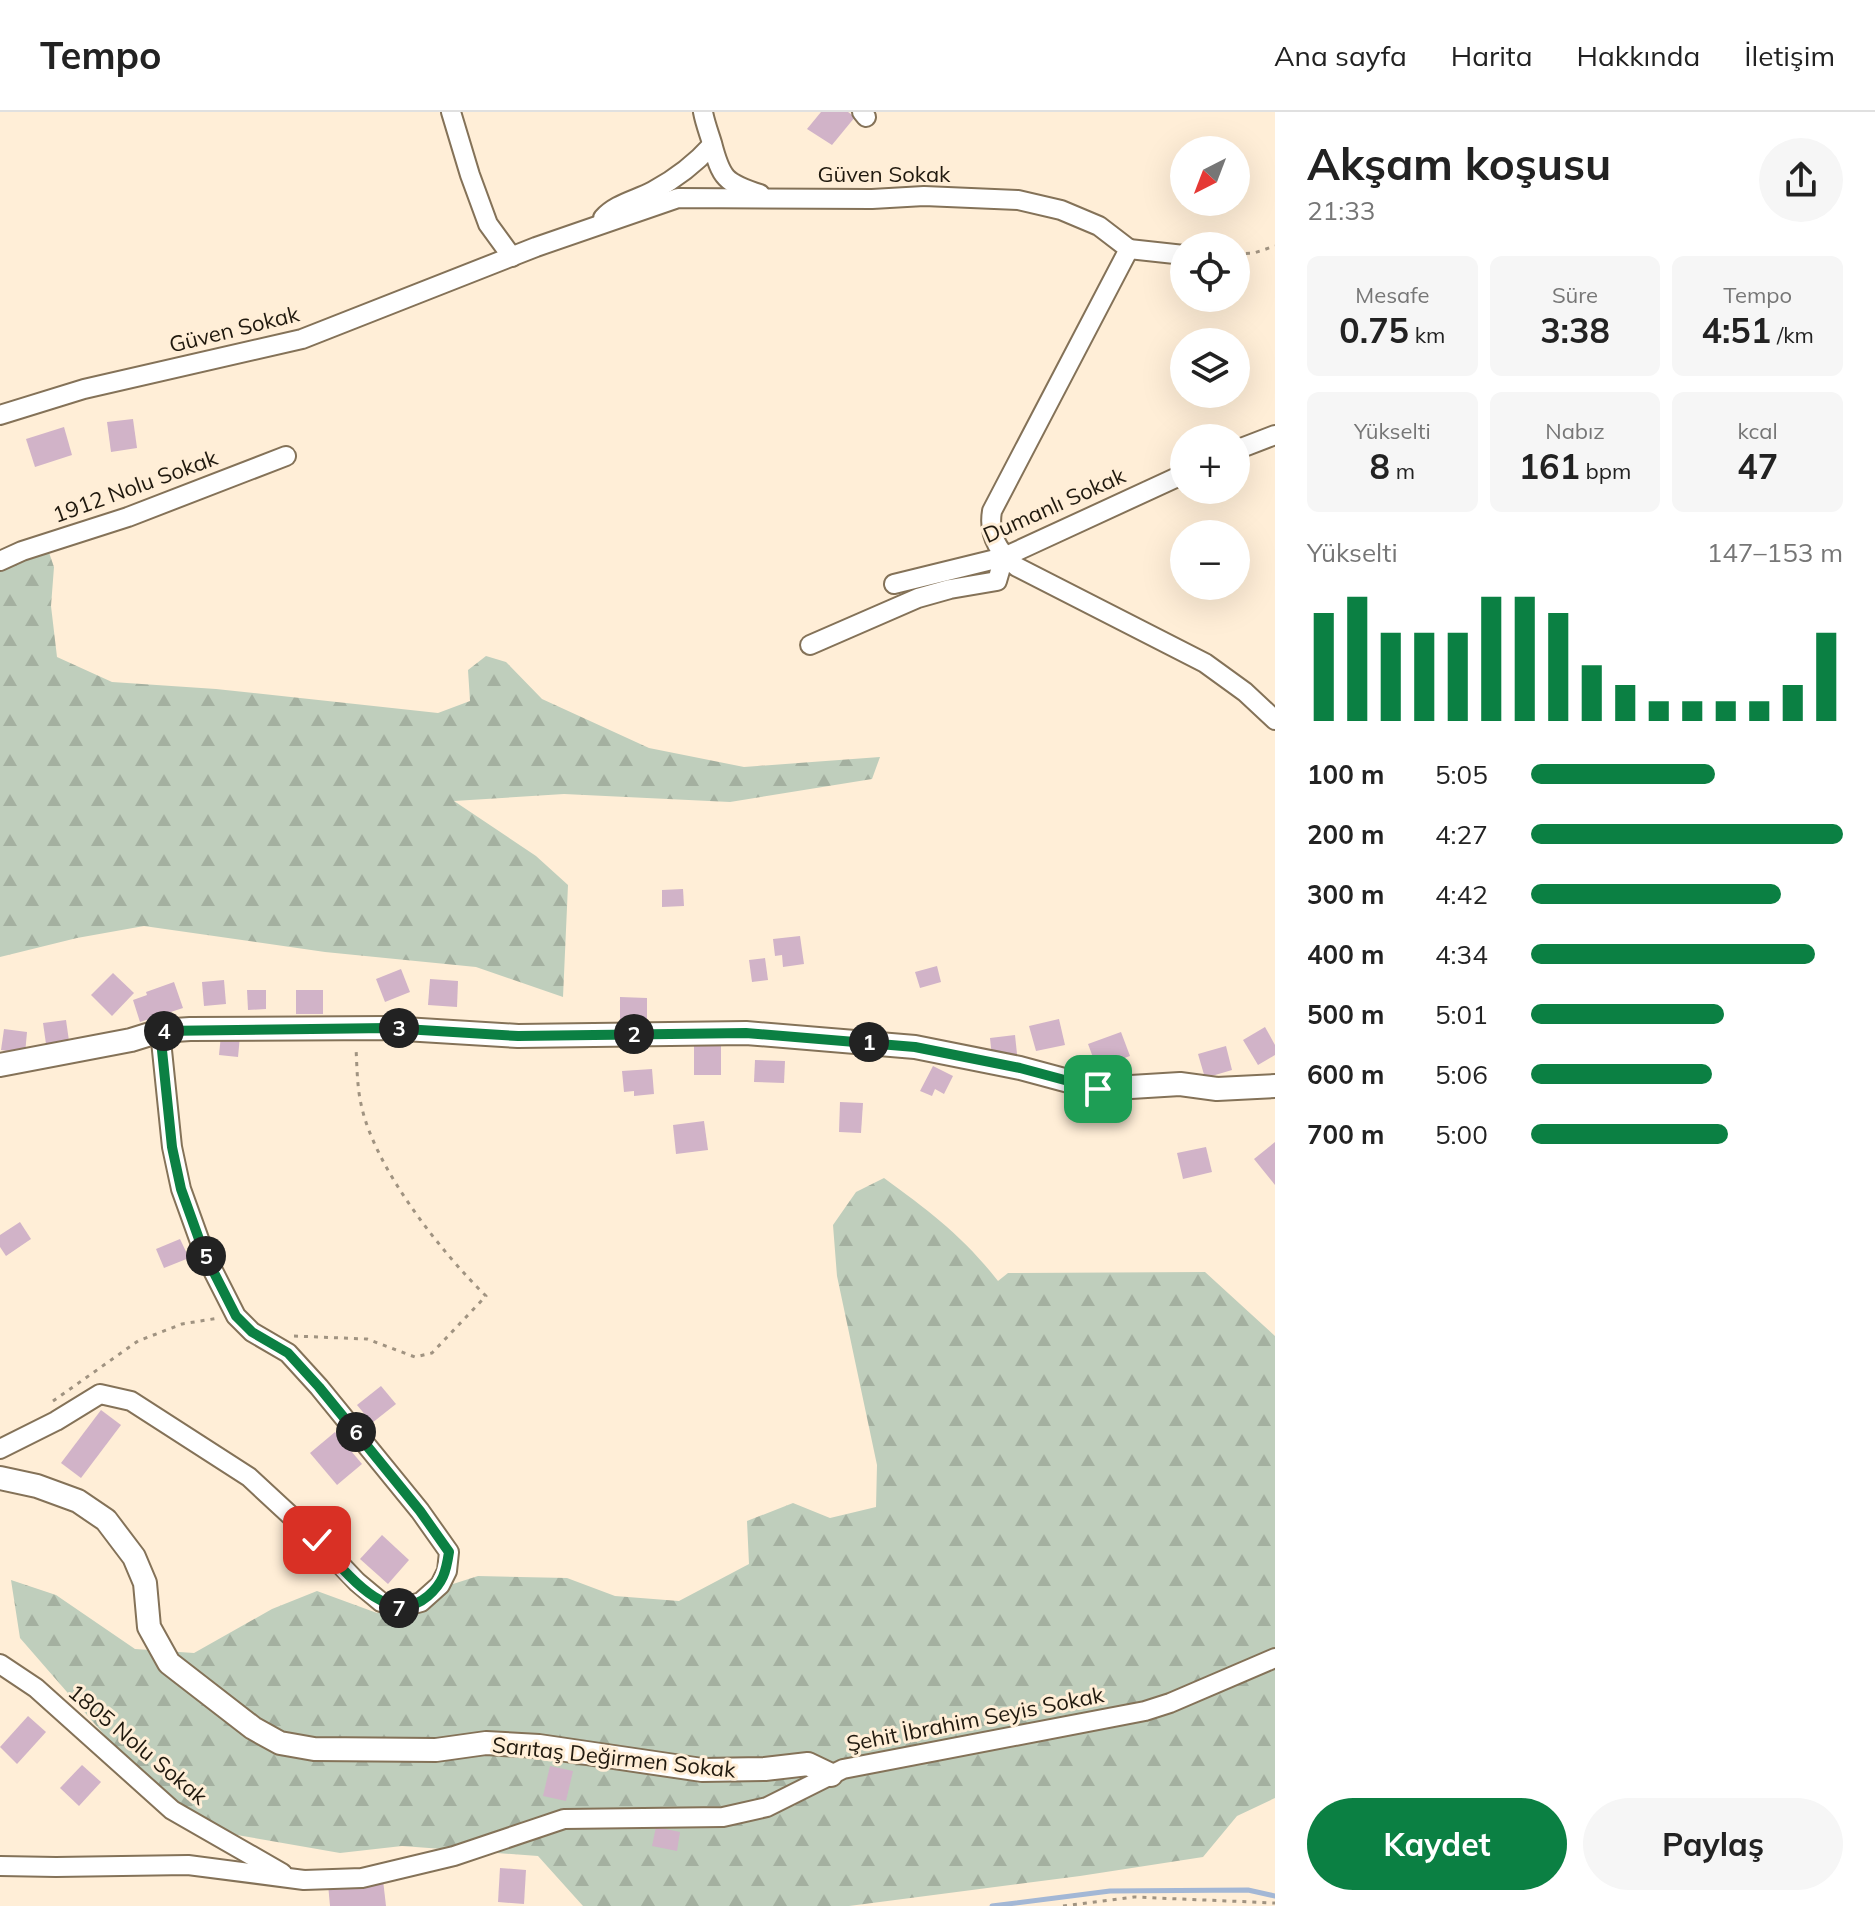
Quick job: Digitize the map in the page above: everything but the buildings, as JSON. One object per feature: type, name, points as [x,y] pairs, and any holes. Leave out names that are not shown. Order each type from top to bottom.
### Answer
[{"type":"street","points":[[451,112],[488,224],[512,257]]},
{"type":"street","points":[[703,112],[716,163],[730,182],[770,197]]},
{"type":"street","points":[[597,225],[609,212],[681,174],[712,145]]},
{"type":"street","name":"Güven Sokak","points":[[0,415],[84,389],[302,339],[597,225],[678,198],[872,199],[924,196],[1018,200],[1061,210],[1099,226],[1129,249]]},
{"type":"street","points":[[1170,253],[1129,249],[992,511],[989,526],[1004,557],[1017,567],[1205,663],[1245,692],[1275,720]]},
{"type":"street","points":[[1250,445],[1275,435]]},
{"type":"street","name":"1912 Nolu Sokak","points":[[0,561],[128,517],[286,456]]},
{"type":"street","name":"Dumanlı Sokak","points":[[894,584],[1004,557],[1170,480]]},
{"type":"street","points":[[810,645],[918,598],[997,581],[1004,557]]},
{"type":"street","points":[[0,1065],[131,1040],[160,1031],[388,1028],[518,1036],[746,1033],[915,1047],[1020,1068],[1098,1089],[1180,1084],[1217,1089],[1275,1086]]},
{"type":"street","points":[[0,1449],[56,1421],[100,1394],[131,1401],[249,1477],[381,1602],[400,1608],[421,1602],[440,1585],[447,1571],[449,1552],[420,1511],[319,1387],[288,1353],[252,1332],[236,1316],[204,1253],[181,1189],[172,1147],[160,1031]]},
{"type":"street","name":"Sarıtaş Değirmen Sokak","points":[[0,1478],[37,1486],[78,1501],[106,1520],[134,1557],[145,1583],[149,1627],[169,1663],[253,1728],[280,1743],[314,1749],[436,1750],[486,1743],[539,1746],[702,1770],[765,1769],[808,1764],[831,1775]]},
{"type":"street","name":"Şehit İbrahim Seyis Sokak","points":[[0,1866],[188,1865],[291,1879],[362,1878],[454,1856],[564,1819],[723,1817],[744,1814],[767,1807],[831,1775],[857,1766],[1145,1711],[1275,1658]]},
{"type":"street","name":"1805 Nolu Sokak","points":[[0,1664],[36,1688],[172,1810],[291,1879]]},
{"type":"street","points":[[0,1851],[22,1866]]},
{"type":"path","points":[[1250,253],[1275,246]]},
{"type":"path","points":[[287,1336],[367,1339],[415,1357],[432,1353],[486,1296],[455,1265],[424,1225],[374,1141],[361,1105],[356,1029]]},
{"type":"path","points":[[48,1405],[138,1341],[182,1324],[236,1316]]},
{"type":"path","points":[[1063,1906],[1134,1897],[1275,1903]]},
{"type":"green space","points":[[44,538],[54,567],[51,606],[57,657],[112,682],[216,689],[438,713],[470,701],[468,670],[486,656],[506,662],[542,699],[649,748],[744,767],[880,757],[872,779],[730,802],[564,794],[454,801],[536,856],[568,885],[563,997],[476,967],[325,952],[144,926],[0,957],[0,551]]},
{"type":"green space","points":[[884,1178],[958,1237],[998,1281],[1008,1273],[1205,1272],[1275,1336],[1275,1798],[1237,1816],[1203,1857],[849,1906],[583,1906],[538,1856],[402,1846],[340,1853],[237,1835],[154,1792],[20,1638],[11,1580],[56,1595],[135,1649],[194,1653],[272,1609],[317,1591],[377,1613],[478,1576],[567,1578],[615,1596],[679,1601],[749,1564],[747,1521],[793,1503],[830,1518],[876,1507],[877,1465],[837,1276],[833,1225],[856,1192]]},
{"type":"waterway","points":[[992,1906],[1110,1891],[1248,1890],[1275,1896]]},
{"type":"route","points":[[317,1540],[381,1602],[400,1608],[421,1602],[440,1585],[447,1571],[449,1552],[420,1511],[319,1387],[288,1353],[252,1332],[236,1316],[204,1253],[181,1189],[172,1147],[160,1031],[388,1028],[518,1036],[746,1033],[899,1044],[1020,1068],[1098,1089]]}]
